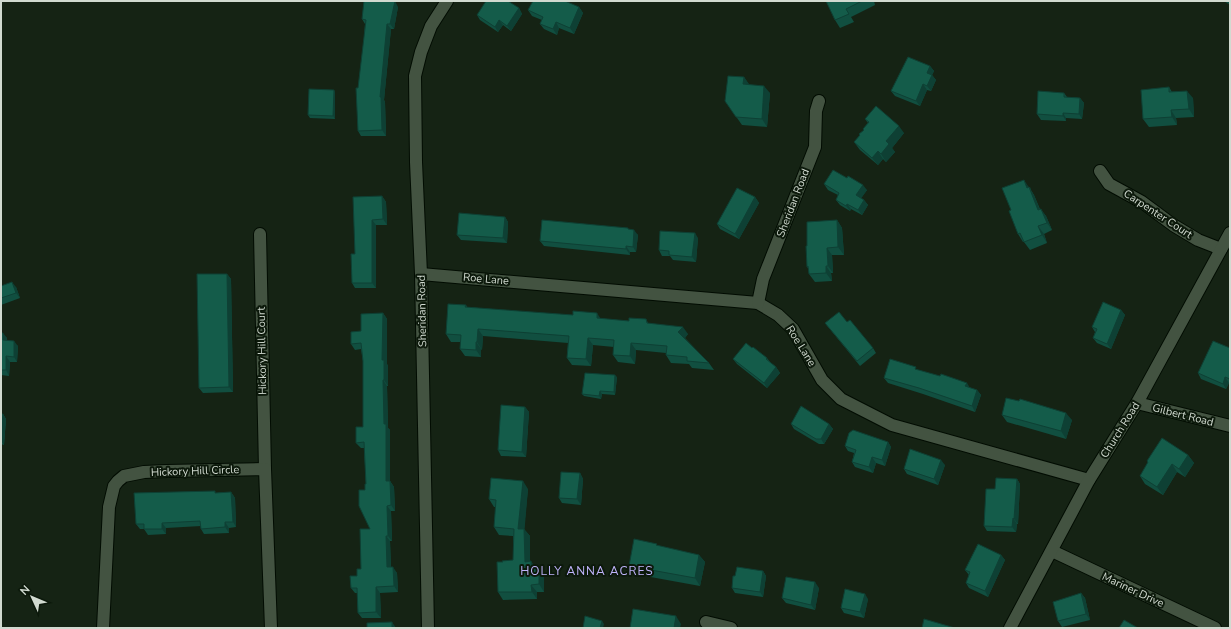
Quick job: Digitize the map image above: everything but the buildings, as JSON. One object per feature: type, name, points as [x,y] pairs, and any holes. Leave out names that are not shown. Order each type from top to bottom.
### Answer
[{"type":"street","name":"Sheridan Road","points":[[428,628],[421,274],[416,162],[415,76],[421,52],[431,26],[447,1]]},
{"type":"street","name":"Sheridan Road","points":[[758,303],[763,279],[815,147],[816,111],[819,101]]},
{"type":"street","name":"Carpenter Court","points":[[1100,171],[1109,184],[1142,202],[1173,225],[1198,240],[1221,249]]},
{"type":"street","name":"Church Road","points":[[1010,628],[1089,480],[1137,403],[1230,233]]},
{"type":"street","name":"Hickory Hill Court","points":[[260,234],[265,469]]},
{"type":"street","name":"Roe Lane","points":[[421,274],[758,303],[778,315],[793,329],[822,380],[842,399],[892,424],[1089,480]]},
{"type":"street","name":"Gilbert Road","points":[[1137,403],[1230,426]]},
{"type":"street","name":"Hickory Hill Circle","points":[[103,628],[109,507],[114,486],[118,481],[124,476],[144,472],[265,469]]},
{"type":"street","points":[[265,469],[271,628]]},
{"type":"street","name":"Mariner Drive","points":[[1052,551],[1215,628]]},
{"type":"street","points":[[706,622],[731,628]]},
{"type":"district","name":"HOLLY ANNA ACRES","points":[[587,571]]}]
